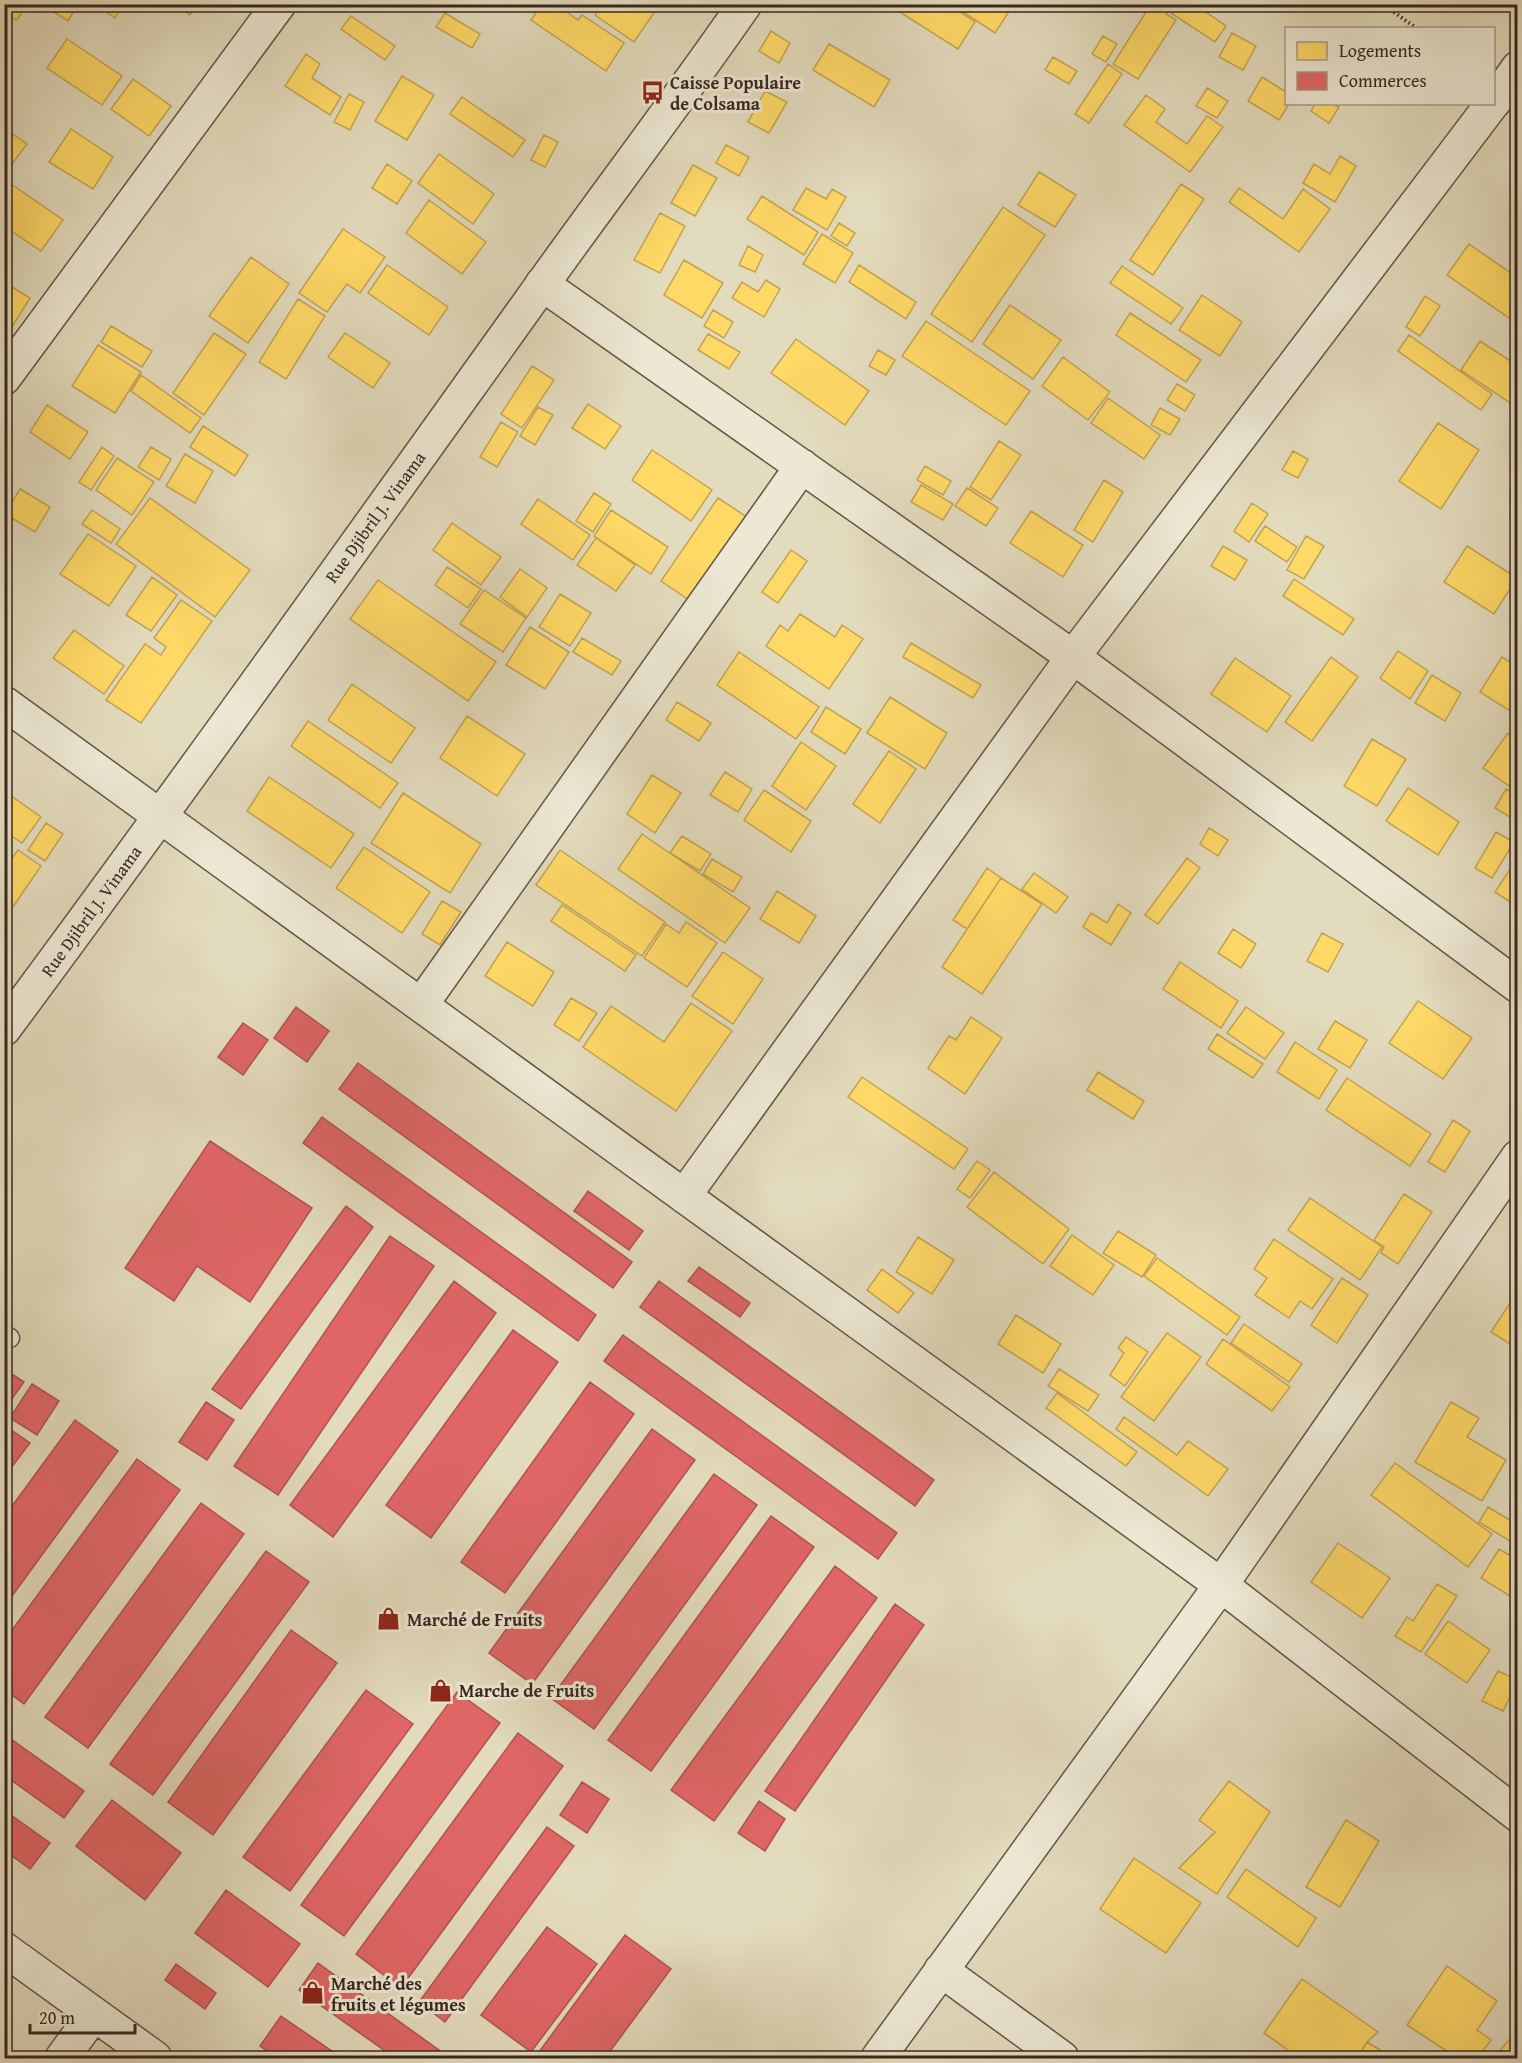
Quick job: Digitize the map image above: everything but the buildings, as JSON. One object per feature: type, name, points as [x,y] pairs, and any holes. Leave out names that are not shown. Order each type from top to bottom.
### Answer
[{"type":"street","points":[[4,378],[279,4]]},
{"type":"street","name":"Rue Djibril J. Vinama","points":[[4,1029],[161,816],[542,284],[674,107],[745,4]]},
{"type":"street","points":[[1495,100],[1518,68]]},
{"type":"street","points":[[684,1196],[1073,657],[1491,105]]},
{"type":"street","points":[[542,284],[1073,657],[1518,986]]},
{"type":"street","points":[[421,1005],[802,466]]},
{"type":"street","points":[[4,703],[1221,1585],[1518,1815]]},
{"type":"street","points":[[878,2058],[1221,1585],[1518,1157]]},
{"type":"street","points":[[4,1949],[155,2058]]},
{"type":"street","points":[[941,1970],[1062,2058]]},
{"type":"street","points":[[62,2058],[94,2014]]},
{"type":"path","points":[[1383,4],[1415,27]]},
{"type":"place","name":"Caisse Populaire de Colsama","points":[[652,92]]},
{"type":"place","name":"Marché de Fruits","points":[[389,1619]]},
{"type":"place","name":"Marche de Fruits","points":[[441,1690]]},
{"type":"place","name":"Marché des fruits et légumes","points":[[313,1993]]}]
